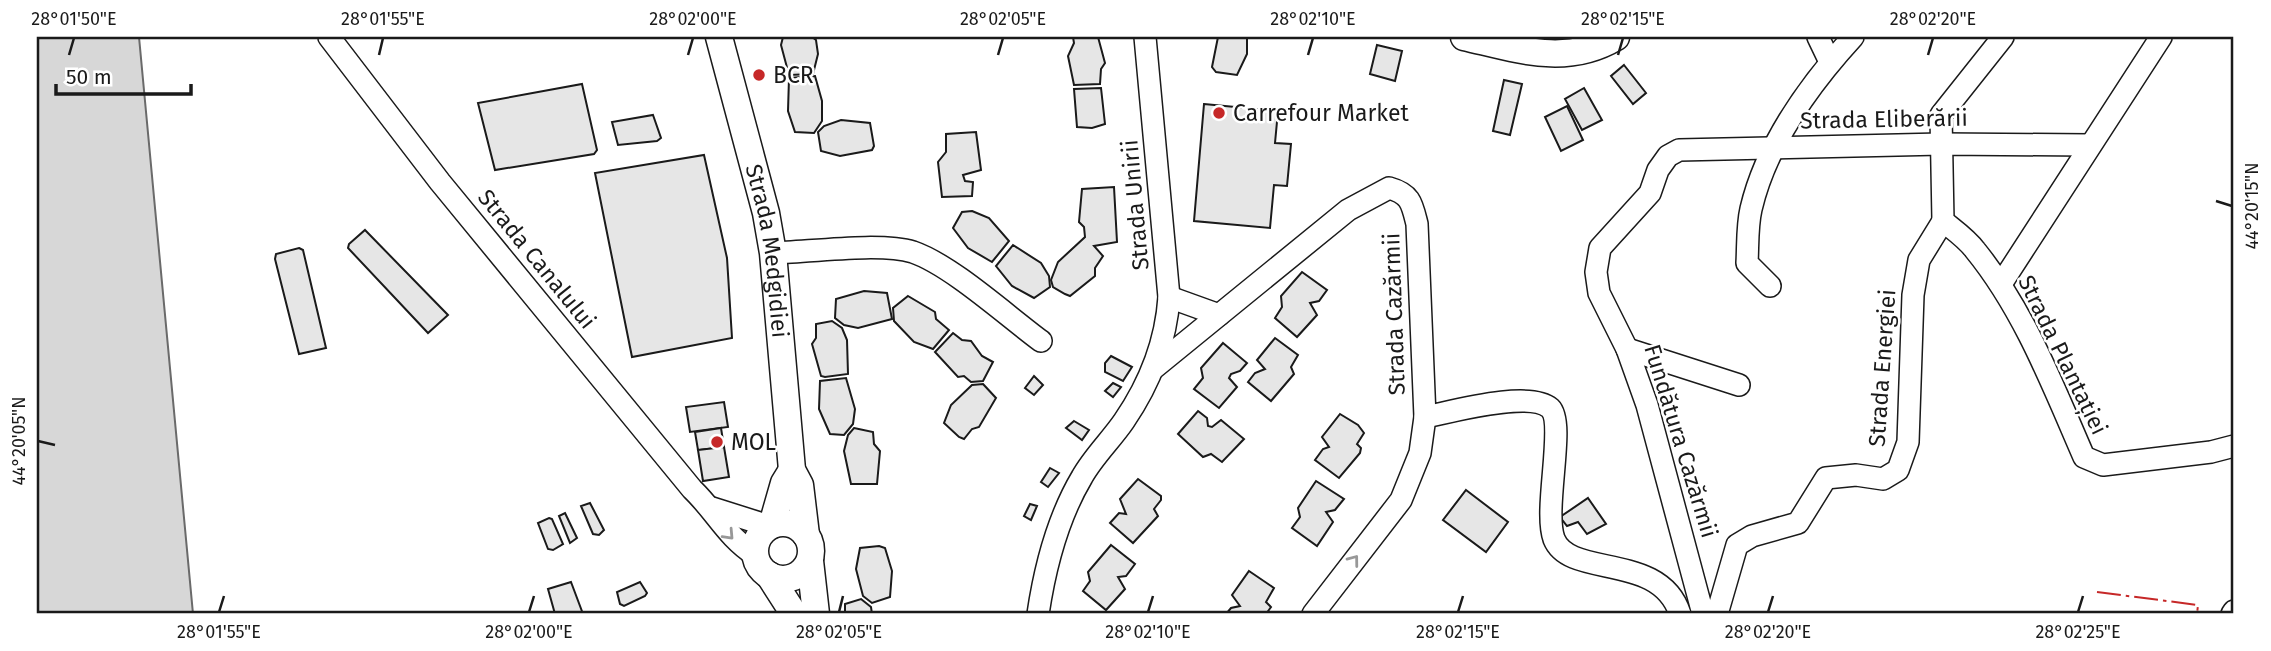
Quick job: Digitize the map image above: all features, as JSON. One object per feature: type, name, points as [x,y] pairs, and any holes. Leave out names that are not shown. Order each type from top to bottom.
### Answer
[{"type":"main road","name":"Strada Medgidiei","points":[[719,37],[766,213],[773,253],[792,470],[800,485],[806,534]]},
{"type":"main road","points":[[1464,37],[1537,54],[1565,55],[1592,50],[1616,37]]},
{"type":"main road","name":"Strada Medgidiei","points":[[771,526],[784,484],[792,470]]},
{"type":"main road","points":[[794,614],[762,565],[758,539],[771,526],[790,524],[806,534],[811,547],[816,614]]},
{"type":"main road","points":[[762,565],[793,577],[810,561]]},
{"type":"street","name":"Strada Canalului","points":[[329,37],[440,182],[692,489],[712,508],[718,522],[736,543],[762,565]]},
{"type":"street","name":"Strada Unirii","points":[[1145,37],[1169,297],[1167,331],[1154,368]]},
{"type":"street","points":[[1818,37],[1830,62]]},
{"type":"street","points":[[1770,286],[1747,264],[1750,210],[1773,146],[1830,62],[1853,37]]},
{"type":"street","points":[[1943,221],[1941,115],[2003,37]]},
{"type":"street","points":[[2001,284],[2161,37]]},
{"type":"street","name":"Strada Eliberării","points":[[1679,150],[1773,146],[2089,145]]},
{"type":"street","name":"Fundătura Cazărmii","points":[[1679,150],[1668,156],[1658,170],[1650,193],[1610,234],[1600,248],[1597,259],[1599,293],[1627,349],[1647,405],[1703,614]]},
{"type":"street","name":"Strada Cazărmii","points":[[1154,368],[1348,210],[1389,188],[1403,192],[1410,198],[1417,225],[1424,417],[1514,401],[1533,401],[1550,408],[1558,421],[1550,502],[1555,539],[1565,553],[1653,579],[1669,592],[1680,614]]},
{"type":"street","name":"Strada Plantației","points":[[1943,221],[1974,247],[2001,284],[2040,357],[2084,457],[2103,465],[2211,453],[2234,446]]},
{"type":"street","name":"Strada Energiei","points":[[1717,614],[1737,545],[1752,536],[1798,523],[1826,478],[1856,475],[1883,479],[1898,470],[1908,442],[1913,295],[1919,260],[1943,221]]},
{"type":"street","points":[[773,253],[885,249],[912,252],[942,267],[1041,341]]},
{"type":"street","points":[[1169,297],[1219,315]]},
{"type":"street","points":[[1627,349],[1739,385]]},
{"type":"street","points":[[1038,614],[1056,530],[1082,476],[1125,420],[1154,368]]},
{"type":"street","points":[[1313,614],[1401,500],[1420,453],[1424,417]]},
{"type":"street","name":"Strada Canalului","points":[[712,508],[771,526]]},
{"type":"shaded area","points":[[37,37],[139,37],[193,614],[37,614]]},
{"type":"building","points":[[783,37],[812,37],[816,40],[818,54],[813,74],[789,75],[781,45]]},
{"type":"building","points":[[1073,37],[1098,37],[1105,63],[1101,69],[1100,84],[1074,85],[1068,56],[1074,43]]},
{"type":"building","points":[[1218,37],[1247,37],[1247,54],[1237,75],[1216,72],[1212,67]]},
{"type":"building","points":[[1377,45],[1402,51],[1395,81],[1370,74]]},
{"type":"building","points":[[1624,65],[1646,93],[1633,104],[1611,76]]},
{"type":"building","points":[[815,76],[822,101],[822,121],[814,133],[795,132],[788,111],[789,78]]},
{"type":"building","points":[[1504,80],[1522,84],[1510,135],[1493,131]]},
{"type":"building","points":[[582,84],[597,150],[594,154],[495,170],[478,103]]},
{"type":"building","points":[[1101,88],[1105,124],[1092,128],[1077,127],[1074,89]]},
{"type":"building","points":[[1584,88],[1602,120],[1582,130],[1565,99]]},
{"type":"building","points":[[1204,104],[1278,111],[1275,143],[1291,144],[1287,186],[1274,185],[1270,228],[1194,221]]},
{"type":"building","points":[[1567,106],[1583,140],[1561,151],[1545,117]]},
{"type":"building","points":[[653,115],[661,138],[657,141],[618,145],[612,122]]},
{"type":"building","points":[[841,120],[870,123],[874,146],[872,150],[840,156],[821,151],[818,132],[824,126]]},
{"type":"building","points":[[976,132],[981,170],[963,175],[965,181],[973,182],[972,196],[942,197],[938,162],[946,152],[946,134]]},
{"type":"building","points":[[704,155],[727,258],[732,338],[632,357],[595,173]]},
{"type":"building","points":[[1114,187],[1117,242],[1094,246],[1103,256],[1095,268],[1095,276],[1070,296],[1065,294],[1053,287],[1051,280],[1058,262],[1085,237],[1084,227],[1079,222],[1082,189]]},
{"type":"building","points":[[972,211],[989,218],[1009,241],[992,262],[968,248],[953,228],[962,212]]},
{"type":"building","points":[[365,230],[448,315],[428,333],[348,248]]},
{"type":"building","points":[[1013,245],[1041,263],[1049,276],[1050,287],[1034,298],[1012,286],[996,266]]},
{"type":"building","points":[[299,248],[303,250],[326,348],[299,354],[275,259],[276,254]]},
{"type":"building","points":[[1302,272],[1327,290],[1319,301],[1310,303],[1317,315],[1297,337],[1275,318],[1282,307],[1281,296]]},
{"type":"building","points":[[864,291],[887,293],[892,319],[858,328],[844,325],[835,318],[836,299]]},
{"type":"building","points":[[908,296],[935,312],[936,319],[949,330],[933,349],[914,342],[894,321],[893,308]]},
{"type":"building","points":[[832,321],[842,328],[847,340],[848,374],[825,377],[821,376],[812,344],[816,338],[816,324]]},
{"type":"building","points":[[953,333],[962,340],[971,341],[982,356],[993,362],[983,381],[971,382],[964,376],[958,377],[935,352]]},
{"type":"building","points":[[1275,338],[1298,355],[1291,367],[1294,374],[1271,401],[1248,382],[1255,373],[1265,369],[1257,360]]},
{"type":"building","points":[[1223,343],[1247,363],[1240,371],[1231,374],[1229,378],[1237,387],[1219,408],[1194,389],[1203,378],[1201,368]]},
{"type":"building","points":[[1111,356],[1132,367],[1123,381],[1105,372],[1105,363]]},
{"type":"building","points":[[1034,376],[1043,385],[1034,395],[1025,388]]},
{"type":"building","points":[[846,378],[855,409],[853,424],[844,435],[830,434],[819,409],[820,381]]},
{"type":"building","points":[[1113,383],[1121,387],[1113,397],[1105,391]]},
{"type":"building","points":[[983,384],[996,398],[979,427],[972,429],[964,439],[944,423],[951,405],[972,385]]},
{"type":"building","points":[[724,402],[728,427],[690,432],[686,407]]},
{"type":"building","points":[[1198,411],[1207,418],[1208,426],[1212,427],[1221,420],[1244,439],[1222,462],[1211,454],[1203,457],[1178,434]]},
{"type":"building","points":[[1340,414],[1358,425],[1364,433],[1357,444],[1361,448],[1360,453],[1339,478],[1315,460],[1323,449],[1329,447],[1322,437]]},
{"type":"building","points":[[1074,421],[1089,430],[1082,440],[1066,428]]},
{"type":"building","points":[[721,428],[724,447],[698,450],[695,432]]},
{"type":"building","points":[[854,428],[873,432],[874,444],[880,451],[877,484],[851,484],[844,451],[848,435]]},
{"type":"building","points":[[724,447],[729,477],[703,481],[698,450]]},
{"type":"building","points":[[1050,468],[1059,473],[1048,487],[1041,482]]},
{"type":"building","points":[[1138,479],[1161,496],[1161,500],[1154,509],[1158,516],[1133,543],[1110,523],[1119,513],[1126,514],[1120,499]]},
{"type":"building","points":[[1316,481],[1344,499],[1335,510],[1326,512],[1333,522],[1317,546],[1292,528],[1300,517],[1298,508]]},
{"type":"building","points":[[1466,490],[1508,522],[1486,552],[1443,520]]},
{"type":"building","points":[[1588,498],[1606,524],[1587,534],[1578,522],[1567,526],[1560,517]]},
{"type":"building","points":[[590,503],[604,530],[599,535],[593,534],[581,506]]},
{"type":"building","points":[[1030,504],[1037,506],[1031,520],[1024,516]]},
{"type":"building","points":[[565,513],[577,538],[570,543],[559,516]]},
{"type":"building","points":[[552,519],[563,544],[553,550],[548,549],[538,523]]},
{"type":"building","points":[[1111,545],[1135,564],[1126,576],[1118,577],[1125,589],[1106,610],[1083,591],[1090,581],[1088,572]]},
{"type":"building","points":[[860,548],[885,548],[892,571],[890,597],[872,603],[863,596],[856,569]]},
{"type":"building","points":[[1249,571],[1274,588],[1266,602],[1271,607],[1266,614],[1226,614],[1231,608],[1240,606],[1232,595]]},
{"type":"building","points":[[571,582],[583,614],[555,614],[548,589]]},
{"type":"building","points":[[640,582],[647,593],[645,596],[624,606],[620,604],[617,592]]},
{"type":"building","points":[[861,599],[871,607],[872,614],[845,614],[845,604]]},
{"type":"power","points":[[2097,592],[2198,605],[2197,614]]},
{"type":"place","name":"BCR","points":[[759,75]]},
{"type":"place","name":"Carrefour Market","points":[[1219,113]]},
{"type":"place","name":"MOL","points":[[717,442]]}]
